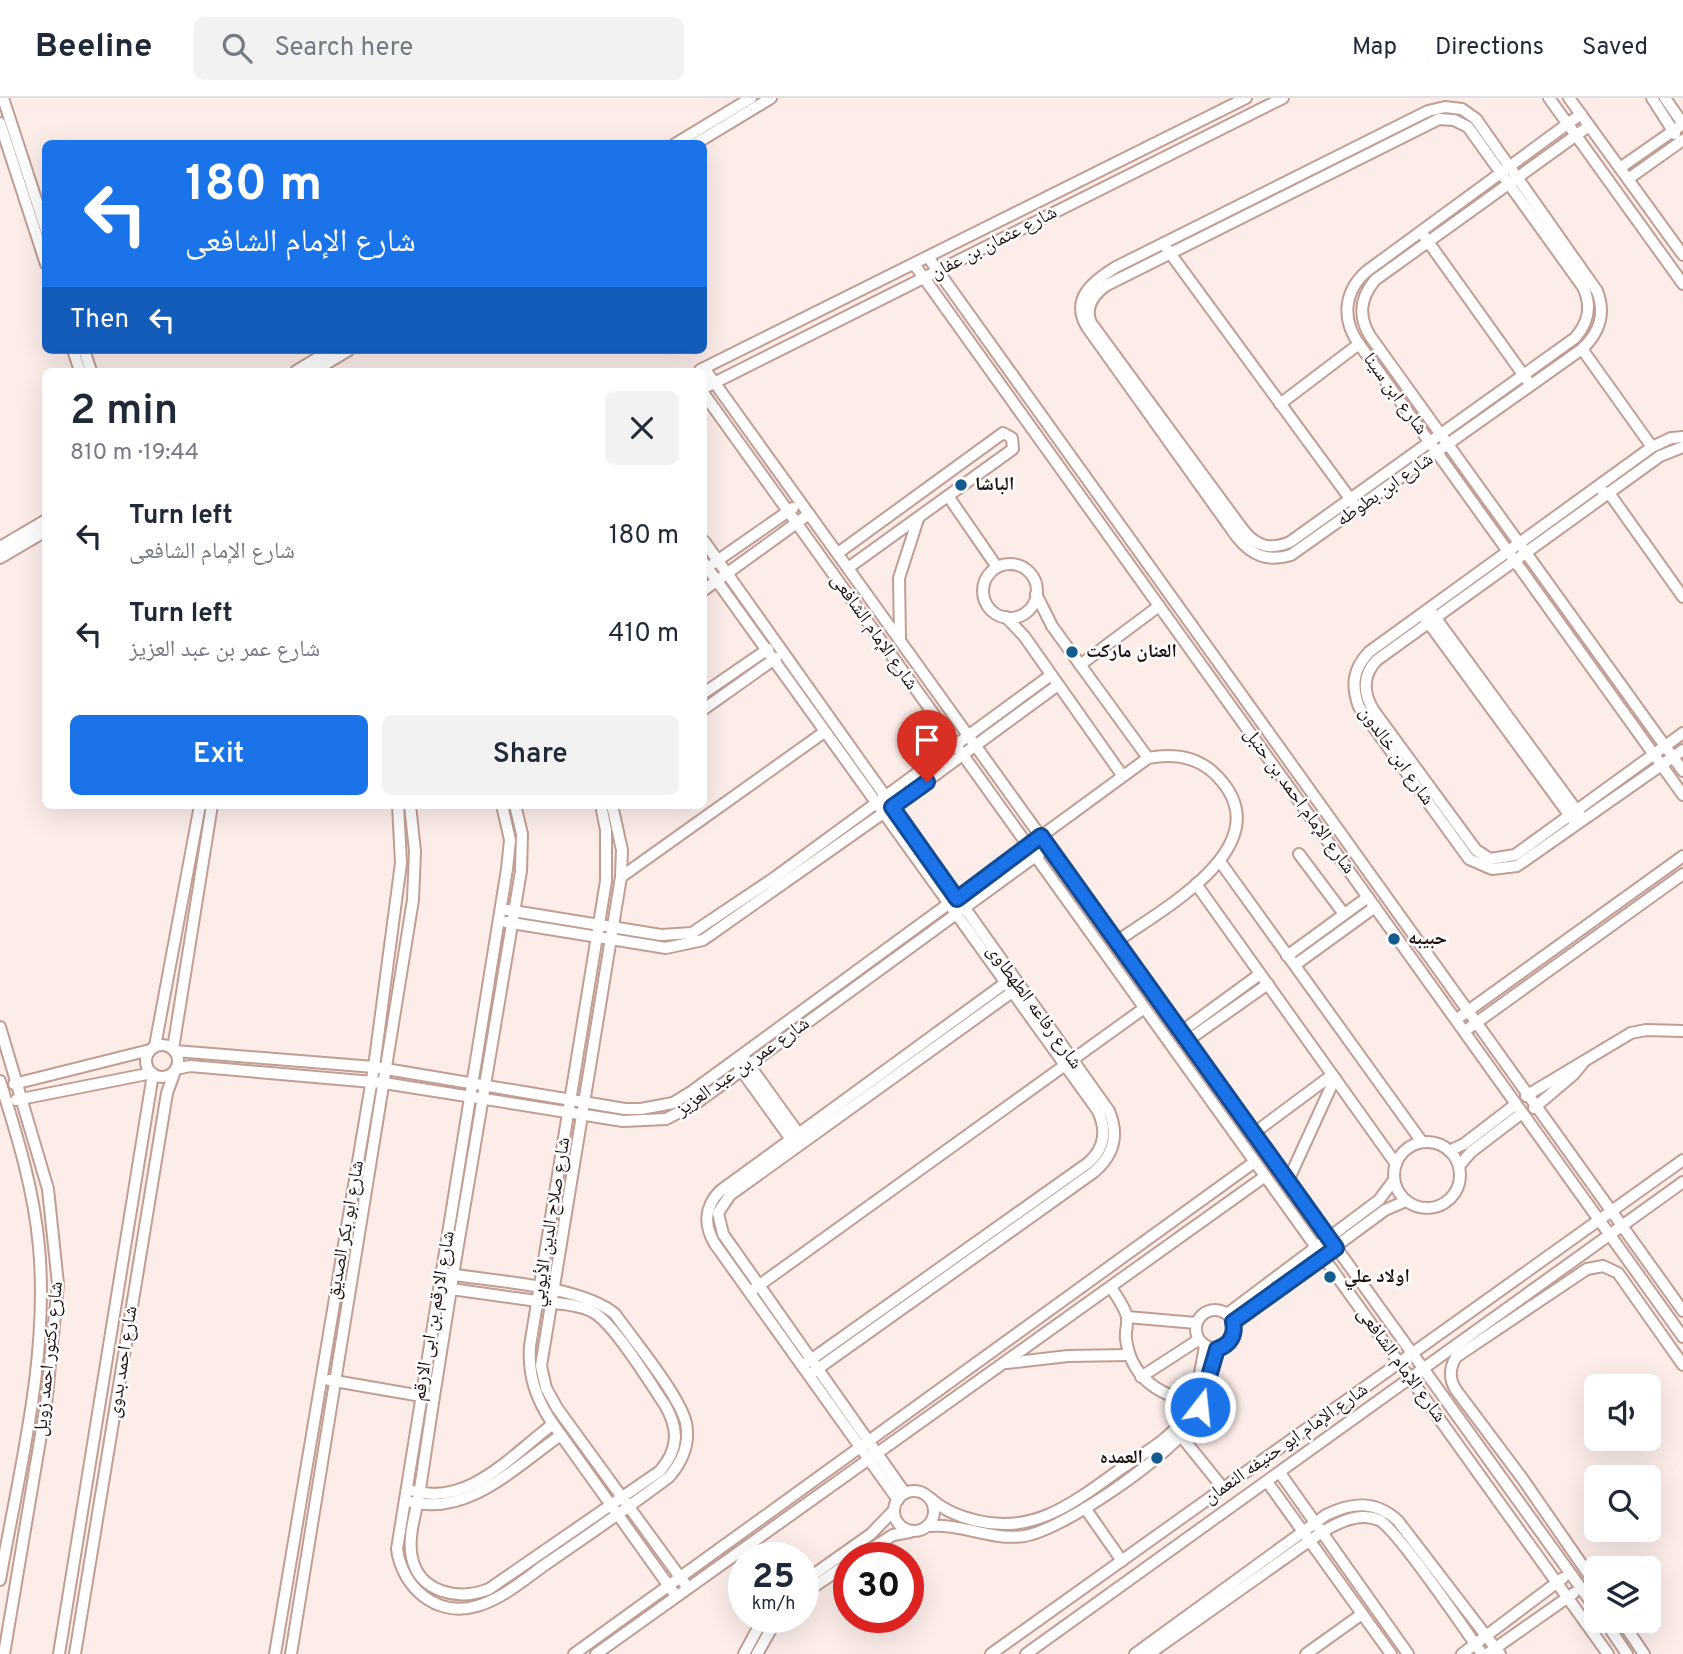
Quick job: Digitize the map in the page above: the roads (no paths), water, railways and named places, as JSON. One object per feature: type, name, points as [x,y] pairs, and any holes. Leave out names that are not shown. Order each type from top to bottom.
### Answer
[{"type":"street","points":[[3,98],[42,218]]},
{"type":"street","points":[[682,140],[751,98]]},
{"type":"street","points":[[702,140],[771,98]]},
{"type":"street","name":"شارع عثمان بن عفان","points":[[705,368],[1245,98]]},
{"type":"street","name":"شارع عثمان بن عفان","points":[[707,386],[1283,98]]},
{"type":"street","points":[[1549,98],[1683,284]]},
{"type":"street","points":[[1570,98],[1683,255]]},
{"type":"street","points":[[1628,179],[1682,143],[1653,98]]},
{"type":"street","points":[[1620,168],[1683,124],[1665,98]]},
{"type":"street","points":[[1085,306],[1086,291],[1095,281],[1163,243],[1437,108],[1454,107],[1470,113],[1505,169]]},
{"type":"street","name":"شارع ابن سينا","points":[[1581,114],[1367,271],[1354,284],[1348,301],[1348,319],[1359,344],[1683,794]]},
{"type":"street","points":[[1085,306],[1101,289],[1439,119],[1454,120],[1468,127],[1505,169]]},
{"type":"street","points":[[0,123],[42,252]]},
{"type":"street","name":"شارع ابن سينا","points":[[1589,126],[1375,280],[1363,297],[1362,317],[1370,336],[1683,771]]},
{"type":"street","name":"شارع ابن بطوطه","points":[[1085,306],[1091,323],[1237,537],[1255,554],[1267,558],[1291,555],[1582,349],[1601,323],[1602,312],[1597,291],[1505,169]]},
{"type":"street","name":"شارع ابن بطوطه","points":[[1166,431],[1244,531],[1260,545],[1270,547],[1290,542],[1430,443],[1575,338],[1587,320],[1589,308],[1583,287],[1513,180]]},
{"type":"street","points":[[1421,231],[1531,386]]},
{"type":"street","points":[[1163,243],[1358,509]]},
{"type":"street","name":"شارع الإمام احمد بن حنبل","points":[[928,257],[1526,1096],[1683,1311]]},
{"type":"street","name":"شارع الإمام احمد بن حنبل","points":[[914,264],[1683,1337]]},
{"type":"street","points":[[1280,404],[1359,344]]},
{"type":"street","points":[[1582,349],[1652,447]]},
{"type":"street","points":[[301,368],[324,354]]},
{"type":"street","points":[[319,368],[342,354]]},
{"type":"street","name":"شارع الإمام الشافعى","points":[[707,376],[838,553],[1584,1591]]},
{"type":"street","name":"شارع الإمام الشافعى","points":[[707,398],[1253,1163],[1608,1654]]},
{"type":"street","points":[[1024,418],[1035,410]]},
{"type":"street","points":[[1035,433],[1046,425]]},
{"type":"street","points":[[838,553],[1003,433],[1012,438],[1013,449],[848,568]]},
{"type":"street","name":"شارع ابن خالدون","points":[[1683,437],[1671,438],[1652,447],[1602,483],[1522,548],[1362,659],[1354,677],[1359,707],[1439,808],[1476,850],[1499,860],[1515,855],[1577,818],[1683,750]]},
{"type":"street","name":"شارع ابن خالدون","points":[[1522,548],[1609,493],[1660,456],[1683,447]]},
{"type":"street","points":[[1602,483],[1683,597]]},
{"type":"street","points":[[948,496],[997,567]]},
{"type":"street","points":[[707,566],[801,502]]},
{"type":"street","points":[[707,588],[809,514]]},
{"type":"street","points":[[901,642],[897,600],[899,578],[919,518]]},
{"type":"street","points":[[0,547],[42,522]]},
{"type":"street","points":[[0,558],[42,533]]},
{"type":"street","points":[[707,545],[718,560]]},
{"type":"street","name":"شارع رفاعه الطهطاوى","points":[[718,560],[885,797],[887,811]]},
{"type":"street","points":[[1116,942],[1221,863],[1229,850],[1236,820],[1228,790],[1219,777],[1194,759],[1171,755],[1148,758],[1046,618],[1036,594],[1034,580],[1024,569],[1011,564],[997,567],[985,579],[983,596],[991,610],[1006,617],[1024,636],[1122,775]]},
{"type":"street","name":"شارع رفاعه الطهطاوى","points":[[707,570],[875,804],[887,811],[1068,1062],[1109,1111],[1114,1124],[1111,1152],[1094,1172],[813,1372]]},
{"type":"street","points":[[1006,617],[1026,612],[1036,594]]},
{"type":"street","points":[[1080,665],[1159,606]]},
{"type":"street","points":[[1429,615],[1577,818]]},
{"type":"street","points":[[707,691],[776,643]]},
{"type":"street","points":[[707,707],[783,654]]},
{"type":"street","points":[[513,917],[596,937],[612,934],[676,936],[706,927],[1051,675]]},
{"type":"street","points":[[500,915],[598,925],[612,934],[666,948],[703,940],[887,811],[1058,685]]},
{"type":"street","points":[[1228,701],[1240,694]]},
{"type":"street","points":[[621,877],[824,733]]},
{"type":"street","name":"شارع ابن خالدون","points":[[1577,818],[1683,733]]},
{"type":"street","name":"شارع عمر بن عبد العزيز","points":[[176,1070],[190,1066],[377,1083],[638,1122],[666,1119],[695,1104],[742,1063],[952,902],[1148,758]]},
{"type":"street","points":[[199,809],[147,1064],[153,1073],[162,1077],[176,1070],[178,1060],[174,1050],[211,809]]},
{"type":"street","name":"شارع ابو بكر الصديق","points":[[380,1068],[401,863],[398,809]]},
{"type":"street","name":"شارع ابو بكر الصديق","points":[[275,1654],[321,1379],[413,901],[415,851],[410,809]]},
{"type":"street","name":"شارع الارقم بن ابى الارقم","points":[[448,1274],[470,1096],[510,840],[503,809]]},
{"type":"street","name":"شارع الارقم بن ابى الارقم","points":[[516,809],[522,852],[513,917],[482,1098],[421,1396],[398,1557],[404,1578],[417,1593],[439,1605],[467,1608],[490,1601],[611,1504],[660,1471],[669,1461],[676,1435],[673,1419],[601,1317],[552,1297]]},
{"type":"street","name":"شارع صلاح الدين الأيوبي","points":[[602,809],[608,856],[530,1346],[530,1375],[540,1404],[553,1424],[676,1596]]},
{"type":"street","name":"شارع صلاح الدين الأيوبي","points":[[613,809],[622,850],[621,877],[541,1355],[546,1388],[557,1408],[688,1588]]},
{"type":"street","name":"شارع عمر بن عبد العزيز","points":[[174,1050],[380,1068],[570,1100],[641,1109],[673,1103],[742,1063],[960,913],[1048,847]]},
{"type":"street","points":[[1341,860],[1353,852]]},
{"type":"street","points":[[1300,854],[1344,914]]},
{"type":"street","points":[[1455,1019],[1683,856]]},
{"type":"street","points":[[1221,863],[1422,1142]]},
{"type":"street","points":[[1464,1032],[1683,874]]},
{"type":"street","points":[[1196,884],[1396,1164]]},
{"type":"street","points":[[1291,960],[1368,897]]},
{"type":"street","points":[[1291,960],[1375,907]]},
{"type":"street","points":[[1170,1046],[1260,974]]},
{"type":"street","points":[[1184,1036],[1268,984]]},
{"type":"street","points":[[911,1531],[898,1524],[899,1501],[873,1456],[754,1289],[723,1234],[718,1213],[730,1195],[797,1141],[1013,985]]},
{"type":"street","points":[[754,1289],[1143,1009]]},
{"type":"street","name":"شارع دكتور احمد زويل","points":[[0,1027],[48,1189],[58,1284],[47,1405],[4,1654]]},
{"type":"street","points":[[1526,1096],[1631,1033],[1646,1030],[1683,1031]]},
{"type":"street","points":[[1,1085],[18,1083],[163,1045],[174,1050]]},
{"type":"street","points":[[1535,1108],[1573,1076],[1584,1061]]},
{"type":"street","name":"شارع رفاعه الطهطاوى","points":[[806,1362],[1088,1163],[1102,1147],[1103,1122],[1068,1062]]},
{"type":"street","points":[[742,1063],[797,1141]]},
{"type":"street","name":"شارع احمد بدوى","points":[[75,1654],[167,1093],[176,1070]]},
{"type":"street","points":[[3,1104],[153,1073]]},
{"type":"street","name":"شارع احمد بدوى","points":[[59,1654],[153,1073]]},
{"type":"street","points":[[1254,1133],[1333,1076]]},
{"type":"street","points":[[1288,1181],[1333,1076]]},
{"type":"street","name":"شارع ابو بكر الصديق","points":[[291,1654],[335,1381],[377,1083]]},
{"type":"street","name":"شارع دكتور احمد زويل","points":[[1,1085],[3,1104],[34,1208],[41,1306],[32,1393],[1,1574]]},
{"type":"street","points":[[1449,1151],[1519,1108]]},
{"type":"street","points":[[1459,1167],[1471,1152],[1519,1108]]},
{"type":"street","points":[[1332,1244],[1379,1200],[1394,1180],[1396,1164],[1409,1147],[1422,1142],[1441,1146],[1449,1151],[1459,1167],[1458,1187],[1445,1203],[1426,1208],[1406,1201],[1394,1180]]},
{"type":"street","name":"شارع الإمام ابو حنيفه النعمان","points":[[991,1654],[1683,1160]]},
{"type":"street","points":[[574,1654],[1253,1163]]},
{"type":"street","points":[[596,1654],[1264,1177]]},
{"type":"street","name":"شارع الإمام ابو حنيفه النعمان","points":[[1026,1654],[1268,1483],[1683,1182]]},
{"type":"street","points":[[1230,1318],[1332,1244],[1385,1210],[1406,1201]]},
{"type":"street","points":[[972,1244],[979,1254]]},
{"type":"street","points":[[1584,1567],[1511,1462],[1452,1384],[1452,1363],[1456,1357],[1587,1269],[1603,1266],[1618,1273],[1683,1365]]},
{"type":"street","points":[[448,1274],[540,1289],[552,1297]]},
{"type":"street","points":[[1111,1287],[1127,1317],[1125,1336],[1129,1355],[1142,1377],[1155,1389],[1173,1398],[1193,1402]]},
{"type":"street","points":[[445,1288],[537,1301],[552,1297]]},
{"type":"street","name":"شارع الارقم بن ابى الارقم","points":[[445,1288],[433,1398],[410,1544],[411,1557],[423,1580],[433,1588],[458,1595],[479,1593],[524,1572],[619,1514],[669,1477],[679,1466],[685,1452],[686,1422],[681,1408],[615,1314],[592,1299],[552,1297]]},
{"type":"street","points":[[1196,1323],[1202,1315],[1211,1310],[1230,1318]]},
{"type":"street","points":[[1127,1317],[1196,1323]]},
{"type":"street","points":[[1142,1377],[1207,1345],[1230,1341],[1234,1332],[1230,1318]]},
{"type":"street","points":[[882,1542],[893,1535],[929,1526],[956,1526],[1010,1537],[1026,1536],[1055,1526],[1085,1508],[1166,1450],[1181,1436],[1200,1407],[1207,1345],[1196,1323]]},
{"type":"street","points":[[819,1571],[871,1534],[899,1501],[916,1491],[949,1512],[982,1522],[1006,1525],[1040,1520],[1080,1499],[1169,1435],[1193,1402],[1207,1345]]},
{"type":"street","points":[[1002,1364],[1068,1356],[1129,1355]]},
{"type":"street","points":[[321,1379],[433,1398]]},
{"type":"street","points":[[419,1498],[467,1488],[553,1424]]},
{"type":"street","points":[[405,1495],[439,1506],[471,1497],[561,1435]]},
{"type":"street","points":[[1181,1436],[1223,1488]]},
{"type":"street","points":[[1499,1471],[1508,1468],[1511,1462]]},
{"type":"street","points":[[1280,1474],[1408,1654]]},
{"type":"street","points":[[1511,1487],[1522,1478]]},
{"type":"street","points":[[1268,1483],[1391,1654]]},
{"type":"street","points":[[929,1526],[935,1513],[930,1498]]},
{"type":"street","points":[[1135,1654],[1350,1506],[1378,1507],[1388,1512],[1487,1636],[1488,1651]]},
{"type":"street","points":[[1085,1508],[1122,1562]]},
{"type":"street","points":[[1319,1527],[1352,1518],[1372,1518],[1388,1526],[1488,1651]]},
{"type":"street","points":[[1149,1654],[1306,1536]]},
{"type":"street","points":[[2,1557],[20,1561]]},
{"type":"street","points":[[1487,1636],[1571,1572]]},
{"type":"street","points":[[1,1574],[18,1575]]},
{"type":"street","points":[[1462,1654],[1488,1651],[1581,1587]]},
{"type":"street","points":[[1544,1593],[1552,1598],[1553,1607]]},
{"type":"street","points":[[1307,1654],[1362,1614]]},
{"type":"street","points":[[744,1654],[755,1633]]},
{"type":"street","points":[[757,1654],[769,1633]]},
{"type":"street","points":[[1613,1633],[1627,1654]]},
{"type":"street","points":[[1630,1633],[1644,1654]]},
{"type":"place","name":"الباشا","points":[[961,485]]},
{"type":"place","name":"العنان ماركت","points":[[1072,652]]},
{"type":"place","name":"حبيبه","points":[[1394,939]]},
{"type":"place","name":"اولاد علي","points":[[1330,1277]]},
{"type":"place","name":"العمده","points":[[1157,1458]]}]
